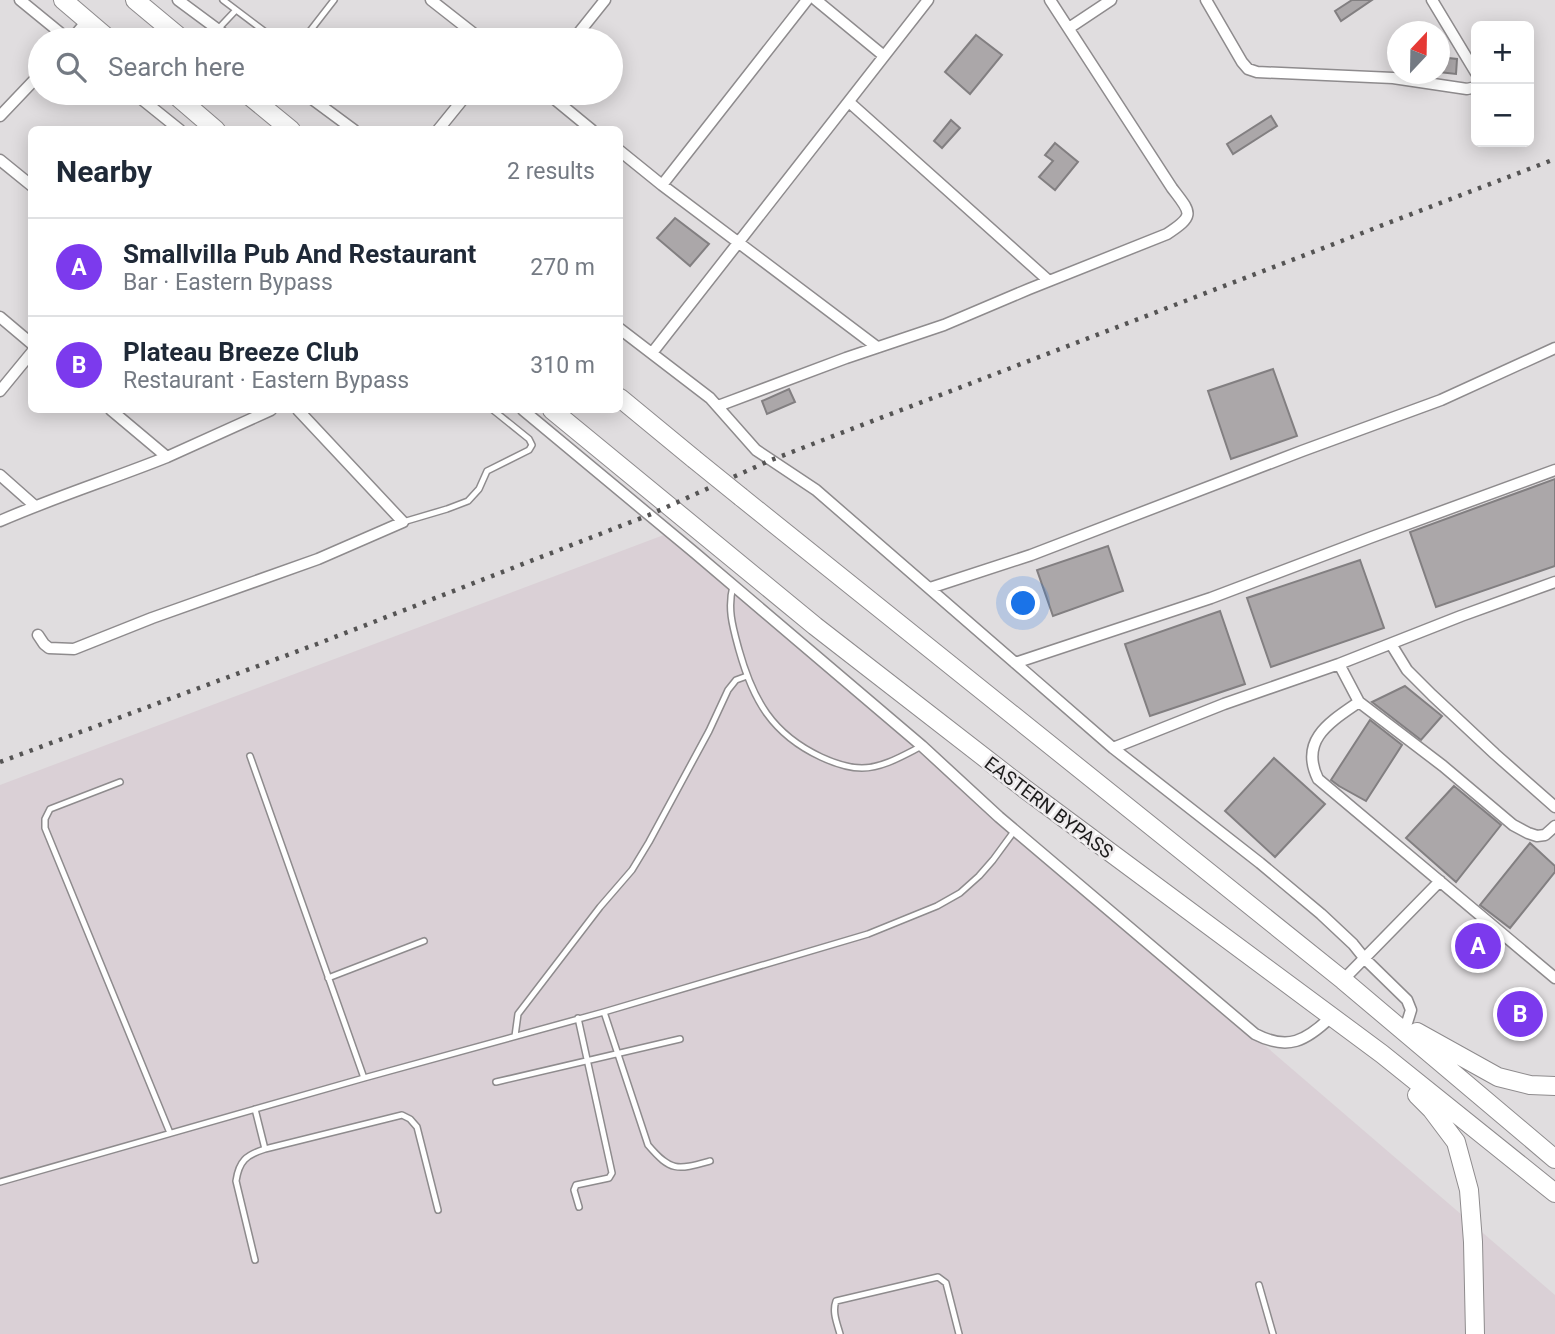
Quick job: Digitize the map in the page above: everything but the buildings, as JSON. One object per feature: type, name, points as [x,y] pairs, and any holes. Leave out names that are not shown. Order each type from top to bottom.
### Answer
[{"type":"main road","points":[[63,0],[96,28]]},
{"type":"main road","points":[[143,2],[170,28]]},
{"type":"main road","points":[[187,105],[211,126]]},
{"type":"main road","points":[[260,105],[285,126]]},
{"type":"main road","points":[[623,400],[1343,980],[1555,1158]]},
{"type":"main road","name":"EASTERN BYPASS","points":[[556,413],[826,635],[1025,789],[1382,1054],[1555,1193]]},
{"type":"main road","points":[[1380,1012],[1498,1077],[1530,1085],[1555,1086]]},
{"type":"main road","points":[[1382,1054],[1405,1084],[1432,1110],[1456,1142],[1469,1190],[1475,1334]]},
{"type":"street","points":[[20,0],[55,28]]},
{"type":"street","points":[[178,0],[217,28]]},
{"type":"street","points":[[431,0],[467,28]]},
{"type":"street","points":[[583,28],[605,0]]},
{"type":"street","points":[[662,185],[807,0]]},
{"type":"street","points":[[816,0],[884,56]]},
{"type":"street","points":[[652,354],[928,0]]},
{"type":"street","points":[[718,406],[944,325],[1167,234],[1182,224],[1188,209],[1050,0]]},
{"type":"street","points":[[1069,28],[1111,0]]},
{"type":"street","points":[[1206,0],[1242,62],[1253,71],[1393,78],[1471,88]]},
{"type":"street","points":[[1432,0],[1471,65]]},
{"type":"street","points":[[80,28],[87,20]]},
{"type":"street","points":[[0,116],[28,87]]},
{"type":"street","points":[[849,102],[1049,281]]},
{"type":"street","points":[[149,105],[175,126]]},
{"type":"street","points":[[320,105],[349,126]]},
{"type":"street","points":[[441,126],[458,105]]},
{"type":"street","points":[[562,105],[587,126]]},
{"type":"street","points":[[623,153],[877,347]]},
{"type":"street","points":[[0,160],[28,183]]},
{"type":"street","points":[[0,317],[28,341]]},
{"type":"street","points":[[623,331],[710,398],[757,450],[816,490],[1113,748],[1321,914],[1407,1000],[1411,1010],[1406,1026]]},
{"type":"street","points":[[930,588],[1031,555],[1441,400],[1555,348]]},
{"type":"street","points":[[0,391],[28,357]]},
{"type":"street","points":[[115,413],[167,457]]},
{"type":"street","points":[[0,521],[167,457],[264,413]]},
{"type":"street","points":[[38,635],[49,648],[75,649],[152,618],[318,559],[403,522],[301,413]]},
{"type":"street","points":[[527,413],[922,746],[1015,830],[1255,1034],[1279,1044],[1294,1041],[1315,1032],[1331,1017]]},
{"type":"street","points":[[1015,663],[1211,598],[1555,470]]},
{"type":"street","points":[[0,475],[35,506]]},
{"type":"street","points":[[1113,748],[1224,704],[1339,664],[1555,582]]},
{"type":"street","points":[[1391,644],[1407,670],[1432,695],[1555,807]]},
{"type":"street","points":[[1339,664],[1359,702],[1443,766],[1513,825],[1537,836],[1545,835],[1555,826]]},
{"type":"street","points":[[1359,702],[1325,727],[1314,743],[1311,757],[1313,769],[1321,783],[1555,978]]},
{"type":"street","points":[[1343,980],[1440,881]]},
{"type":"lane","points":[[223,0],[260,28]]},
{"type":"lane","points":[[312,28],[334,0]]},
{"type":"lane","points":[[219,28],[236,10]]},
{"type":"lane","points":[[403,522],[468,501],[479,489],[487,471],[529,450],[532,445],[529,439],[497,413]]},
{"type":"lane","points":[[733,586],[731,620],[747,676],[759,702],[777,728],[794,742],[834,763],[864,769],[884,764],[922,746]]},
{"type":"lane","points":[[515,1036],[518,1014],[600,907],[632,870],[729,690],[736,680],[747,676]]},
{"type":"lane","points":[[250,757],[364,1078]]},
{"type":"lane","points":[[120,782],[50,809],[45,819],[45,828],[170,1133]]},
{"type":"lane","points":[[0,1182],[604,1012],[868,934],[937,906],[960,893],[993,860],[1015,830]]},
{"type":"lane","points":[[328,978],[424,941]]},
{"type":"lane","points":[[604,1012],[648,1145],[668,1165],[685,1168],[710,1161]]},
{"type":"lane","points":[[578,1018],[612,1173],[609,1178],[576,1185],[574,1190],[579,1207]]},
{"type":"lane","points":[[496,1082],[680,1039]]},
{"type":"lane","points":[[255,1109],[265,1149]]},
{"type":"lane","points":[[255,1260],[236,1181],[242,1163],[251,1153],[265,1149],[402,1115],[417,1127],[438,1210]]},
{"type":"lane","points":[[840,1334],[834,1314],[836,1301],[938,1277],[946,1283],[959,1334]]},
{"type":"lane","points":[[1259,1284],[1273,1334]]},
{"type":"shaded area","points":[[669,533],[1555,1295],[1555,1334],[0,1334],[0,785]]},
{"type":"railway","points":[[0,762],[317,644],[649,515],[771,460],[1555,159]]},
{"type":"place","name":"Smallvilla Pub And Restaurant","points":[[1478,946]]},
{"type":"place","name":"Plateau Breeze Club","points":[[1520,1014]]}]
